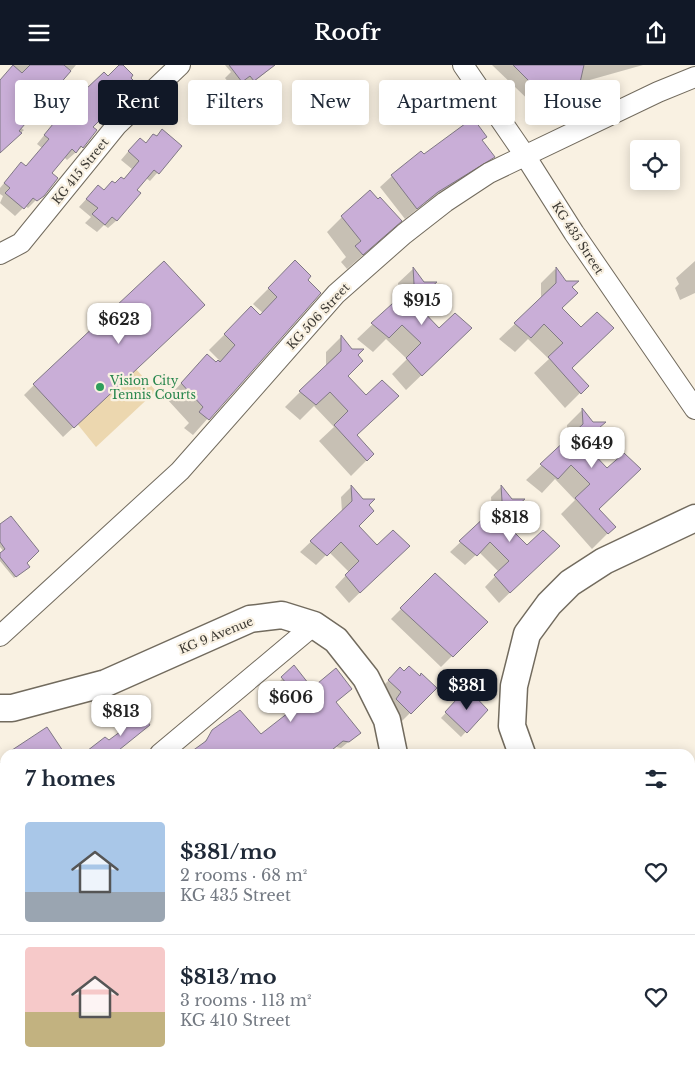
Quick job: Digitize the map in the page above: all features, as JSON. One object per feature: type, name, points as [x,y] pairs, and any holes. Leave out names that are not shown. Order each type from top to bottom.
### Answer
[{"type":"main road","points":[[520,749],[512,726],[514,686],[527,634],[549,604],[570,583],[604,561],[695,518]]},
{"type":"main road","name":"KG 9 Avenue","points":[[4,710],[106,683],[250,619],[282,615],[314,625],[336,640],[366,678],[387,720],[393,749]]},
{"type":"street","name":"KG 415 Street","points":[[0,254],[21,243],[117,125],[180,65]]},
{"type":"street","name":"KG 435 Street","points":[[464,65],[574,233],[695,409]]},
{"type":"street","name":"KG 506 Street","points":[[1,633],[180,471],[336,294],[404,234],[445,202],[488,173],[524,154],[658,92],[695,77]]},
{"type":"street","points":[[166,749],[314,625]]},
{"type":"shaded area","name":"Vision City Tennis Courts","points":[[102,332],[156,391],[96,447],[45,384]]},
{"type":"building","points":[[13,65],[22,73],[30,65],[64,65],[71,71],[63,80],[15,80],[15,125],[24,125],[19,131],[22,133],[0,153],[0,80]]},
{"type":"building","points":[[119,65],[123,65],[133,75],[131,78],[133,80],[98,80],[98,122],[93,127],[97,130],[83,148],[81,146],[76,153],[72,149],[52,173],[58,178],[44,196],[37,201],[33,198],[24,209],[5,193],[10,188],[4,183],[21,162],[26,166],[49,139],[44,135],[52,125],[88,125],[88,87],[104,72],[108,76]]},
{"type":"building","points":[[229,65],[275,65],[255,80],[250,76],[245,80],[240,80]]},
{"type":"building","points":[[513,65],[584,65],[581,80],[528,80]]},
{"type":"building","points":[[463,125],[478,125],[487,137],[482,140],[495,157],[438,192],[417,209],[391,175],[421,151],[424,154]]},
{"type":"building","points":[[162,129],[182,146],[159,174],[154,170],[137,190],[141,193],[117,221],[112,217],[105,225],[92,214],[98,208],[86,199],[98,185],[104,190],[112,181],[115,183],[121,177],[124,179],[139,161],[128,151],[140,138],[146,143],[153,134],[157,136]]},
{"type":"building","points":[[370,190],[378,199],[380,197],[402,221],[363,255],[355,246],[361,241],[341,216]]},
{"type":"building","points":[[295,260],[311,276],[308,280],[321,293],[209,420],[199,412],[203,407],[181,383],[207,354],[216,362],[218,360],[220,362],[235,345],[224,334],[251,306],[260,315],[277,297],[268,288]]},
{"type":"building","points":[[164,261],[205,305],[74,428],[33,384]]},
{"type":"building","points":[[413,267],[424,282],[437,282],[430,288],[436,293],[420,308],[439,328],[455,313],[472,328],[422,376],[406,358],[421,343],[402,325],[389,338],[371,323],[414,284]]},
{"type":"building","points":[[556,267],[566,281],[579,281],[572,287],[578,293],[562,308],[581,327],[597,312],[614,328],[572,368],[589,386],[581,394],[548,357],[563,343],[544,324],[531,338],[514,323],[556,283]]},
{"type":"building","points":[[341,335],[352,349],[364,349],[358,355],[363,361],[348,376],[366,395],[382,380],[399,396],[357,435],[374,454],[367,461],[334,425],[348,411],[330,392],[316,405],[299,391],[341,351]]},
{"type":"building","points":[[582,408],[593,422],[606,422],[599,428],[605,434],[589,449],[607,468],[624,453],[641,469],[599,509],[616,527],[608,534],[575,498],[590,484],[571,465],[558,479],[540,464],[583,424]]},
{"type":"building","points":[[351,485],[363,499],[375,499],[369,505],[374,511],[359,526],[377,545],[393,530],[410,546],[360,593],[345,575],[359,561],[341,542],[327,556],[310,541],[352,501]]},
{"type":"building","points":[[501,485],[512,499],[525,499],[518,505],[524,511],[508,526],[527,545],[543,530],[560,546],[510,593],[494,575],[509,561],[490,542],[477,556],[459,541],[502,501]]},
{"type":"building","points":[[11,516],[39,551],[27,563],[30,567],[16,577],[0,557],[0,553],[5,549],[0,542],[0,524]]},
{"type":"building","points":[[435,573],[488,622],[453,657],[400,608]]},
{"type":"building","points":[[294,665],[312,688],[336,668],[352,689],[336,702],[361,733],[349,742],[343,741],[333,749],[195,749],[206,741],[212,730],[240,710],[261,734],[302,702],[281,677]]},
{"type":"building","points":[[409,666],[420,676],[421,673],[437,688],[411,714],[396,699],[401,692],[388,680],[400,667],[404,671]]},
{"type":"building","points":[[467,688],[488,710],[467,733],[445,712]]},
{"type":"building","points":[[139,710],[150,725],[120,749],[89,749],[105,737],[109,740],[132,723],[128,718]]},
{"type":"building","points":[[47,727],[62,749],[14,749]]},
{"type":"place","name":"Vision City Tennis Courts","points":[[100,387]]}]
